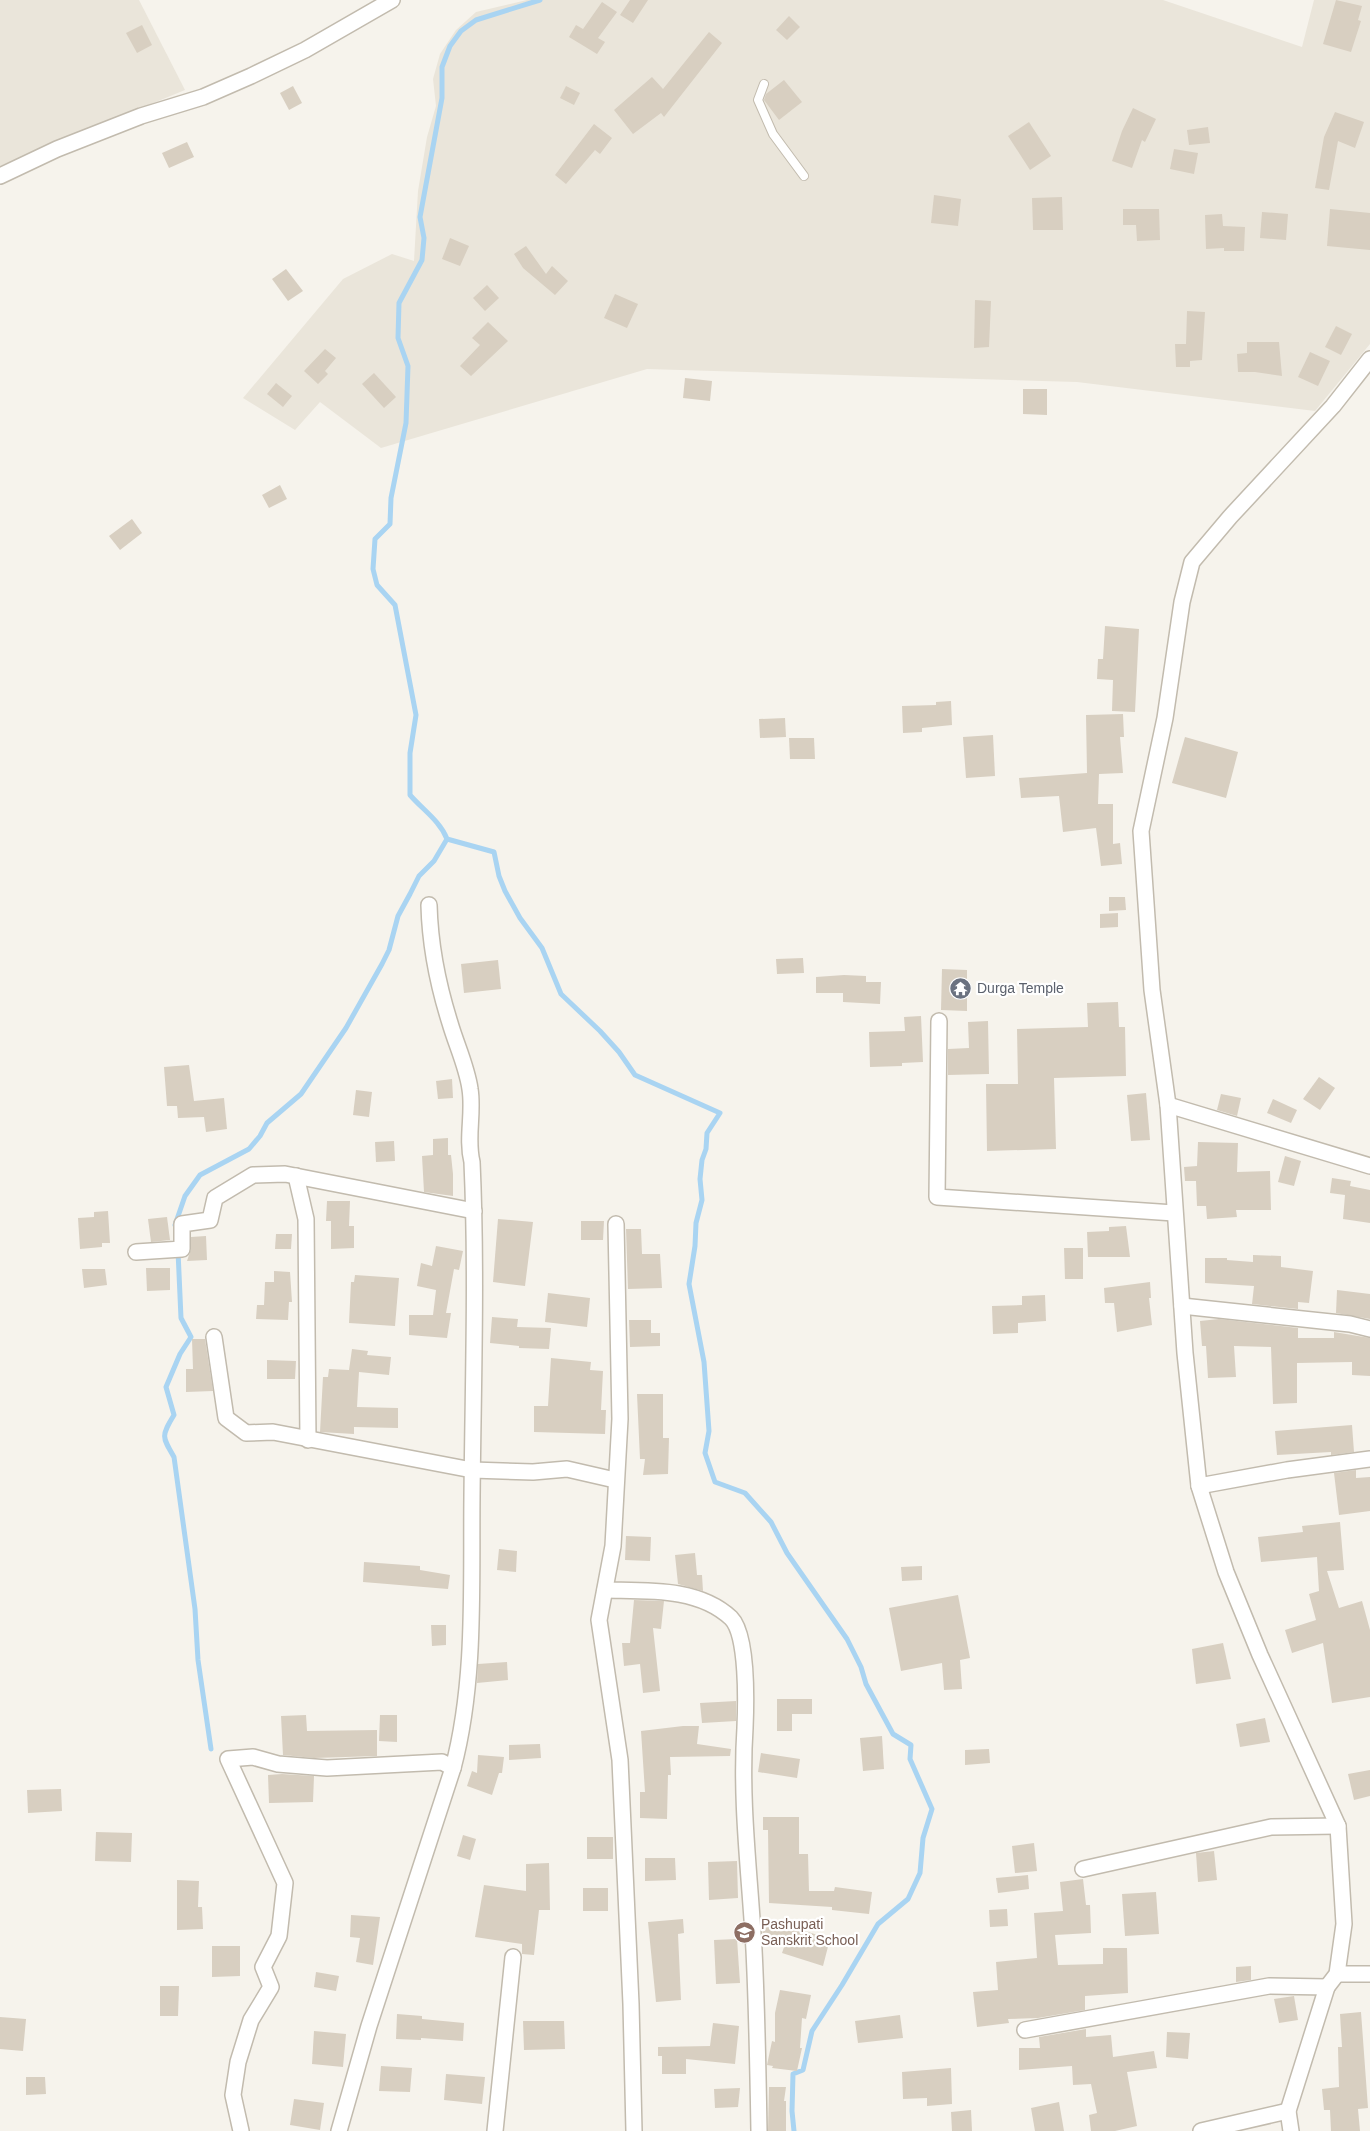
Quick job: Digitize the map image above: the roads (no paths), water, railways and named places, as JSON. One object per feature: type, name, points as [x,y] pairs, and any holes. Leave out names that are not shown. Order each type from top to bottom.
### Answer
[{"type":"street","points":[[0,176],[57,149],[141,116],[203,97],[251,76],[358,22],[392,0]]},
{"type":"street","points":[[1291,2131],[1288,2111],[1327,1987],[1337,1974],[1344,1924],[1338,1826],[1260,1655],[1226,1572],[1199,1486],[1174,1213],[1168,1105],[1152,990],[1141,831],[1165,718],[1182,602],[1192,562],[1230,517],[1333,406],[1370,359]]},
{"type":"street","points":[[340,2131],[369,2026],[460,1743],[468,1673],[474,1211],[472,1162],[468,1146],[471,1122],[470,1088],[438,981],[430,931],[429,905]]},
{"type":"street","points":[[939,1021],[937,1197],[1174,1213]]},
{"type":"street","points":[[1168,1105],[1370,1166]]},
{"type":"street","points":[[136,1252],[182,1249],[182,1224],[210,1220],[215,1198],[252,1175],[285,1174],[474,1211]]},
{"type":"street","points":[[296,1176],[306,1219],[308,1440]]},
{"type":"street","points":[[616,1224],[620,1419],[615,1480],[613,1546],[599,1620],[620,1760],[632,2004],[634,2131]]},
{"type":"street","points":[[1182,1306],[1350,1324],[1370,1329]]},
{"type":"street","points":[[214,1337],[226,1418],[246,1433],[273,1432],[472,1470],[533,1472],[567,1469],[615,1480]]},
{"type":"street","points":[[1199,1486],[1287,1470],[1370,1459]]},
{"type":"street","points":[[605,1590],[677,1594],[698,1599],[732,1619],[741,1638],[747,1694],[742,1774],[754,1950],[759,2131]]},
{"type":"street","points":[[241,2131],[233,2095],[238,2062],[251,2020],[271,1987],[263,1967],[279,1936],[286,1883],[228,1759],[253,1757],[278,1764],[327,1768],[442,1762],[453,1768]]},
{"type":"street","points":[[1083,1869],[1271,1827],[1338,1826]]},
{"type":"street","points":[[495,2131],[514,1957]]},
{"type":"street","points":[[1337,1974],[1370,1974]]},
{"type":"street","points":[[1025,2030],[1269,1986],[1327,1987]]},
{"type":"street","points":[[1201,2131],[1288,2111]]},
{"type":"lane","points":[[764,84],[758,100],[773,134],[804,176]]},
{"type":"waterway","points":[[540,0],[476,20],[461,31],[450,46],[442,67],[442,98],[420,217],[424,238],[422,260],[399,303],[398,338],[408,366],[406,423],[391,498],[390,524],[375,539],[373,569],[377,585],[395,605],[416,715],[410,753],[410,795],[436,821],[447,839],[494,852],[499,876],[505,891],[520,918],[542,948],[561,994],[600,1031],[619,1052],[635,1075],[720,1113],[707,1133],[706,1149],[702,1160],[700,1179],[702,1200],[696,1223],[695,1246],[689,1284],[704,1362],[709,1431],[705,1453],[715,1482],[745,1493],[771,1522],[787,1553],[847,1639],[861,1667],[866,1684],[893,1734],[911,1745],[910,1759],[932,1809],[923,1838],[920,1873],[908,1899],[878,1924],[812,2031],[803,2070],[793,2074],[792,2111],[794,2131]]},
{"type":"waterway","points":[[175,1225],[185,1196],[200,1175],[249,1149],[260,1136],[267,1123],[301,1094],[346,1028],[389,950],[398,916],[419,876],[434,861],[447,839]]},
{"type":"waterway","points":[[178,1251],[181,1318],[191,1337],[180,1354],[166,1387],[174,1415],[165,1432],[165,1440],[174,1457],[195,1609],[198,1660],[211,1749]]},
{"type":"place","name":"Durga Temple","points":[[961,988]]},
{"type":"place","name":"Pashupati Sanskrit School","points":[[745,1932]]}]
